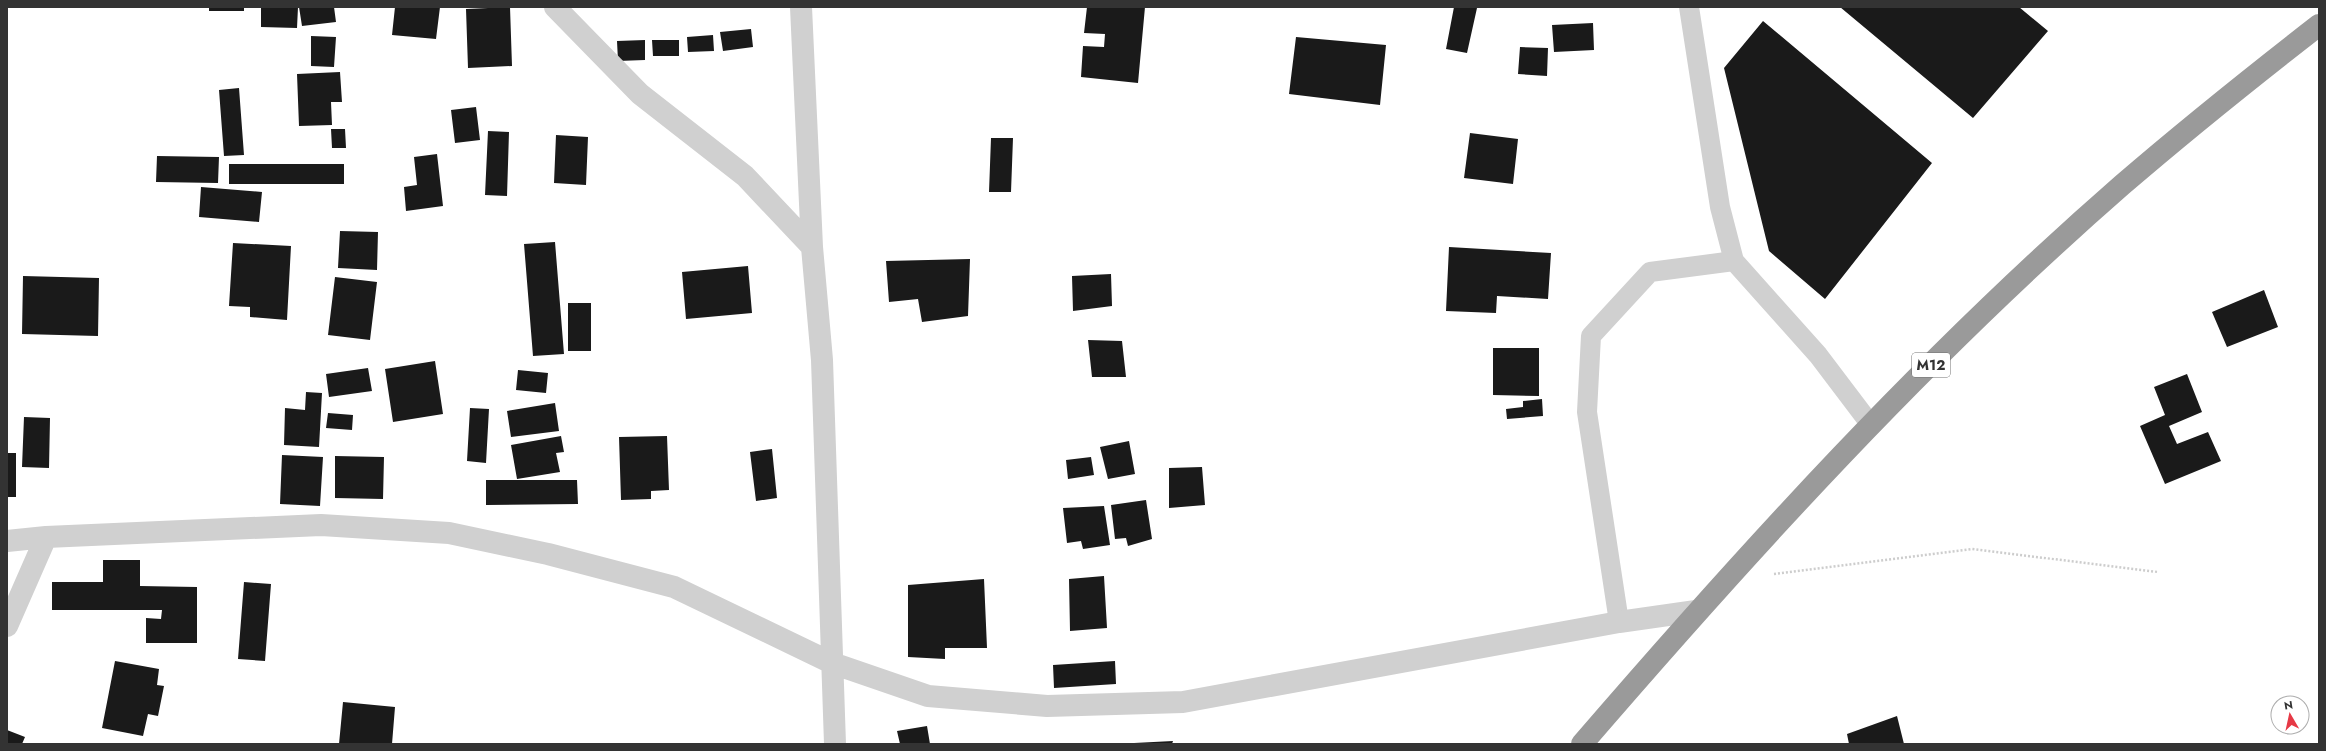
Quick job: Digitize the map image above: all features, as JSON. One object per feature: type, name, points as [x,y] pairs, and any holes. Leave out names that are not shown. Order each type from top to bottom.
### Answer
[{"type":"highway","name":"M12","points":[[1582,744],[1696,611],[1871,425],[2007,291],[2121,186],[2232,93],[2319,25]]},
{"type":"street","points":[[555,7],[640,94],[745,176],[812,247]]},
{"type":"street","points":[[801,7],[812,247],[822,360],[835,744]]},
{"type":"street","points":[[7,542],[46,537],[321,525],[450,533],[548,554],[674,587],[832,663],[928,696],[1048,706],[1183,702],[1619,622],[1696,611]]},
{"type":"street","points":[[7,626],[46,537]]},
{"type":"lane","points":[[1689,7],[1720,207],[1734,261],[1766,294],[1818,355],[1871,425]]},
{"type":"lane","points":[[1619,622],[1587,412],[1591,336],[1650,272],[1734,261]]},
{"type":"path","points":[[1773,574],[1972,549],[2158,572]]},
{"type":"building","points":[[209,7],[244,7],[244,11],[209,11]]},
{"type":"building","points":[[261,7],[298,7],[297,28],[261,27]]},
{"type":"building","points":[[299,7],[334,7],[336,22],[302,26]]},
{"type":"building","points":[[395,7],[440,7],[436,39],[392,35]]},
{"type":"building","points":[[510,7],[512,66],[468,68],[466,9]]},
{"type":"building","points":[[1087,7],[1145,7],[1138,83],[1081,77],[1083,46],[1104,47],[1105,34],[1084,33]]},
{"type":"building","points":[[1454,7],[1477,8],[1467,53],[1446,49]]},
{"type":"building","points":[[1840,7],[2019,7],[2048,31],[1973,118]]},
{"type":"building","points":[[1763,21],[1932,163],[1825,299],[1769,251],[1724,68]]},
{"type":"building","points":[[1593,23],[1594,50],[1554,52],[1552,25]]},
{"type":"building","points":[[751,29],[753,47],[723,51],[720,32]]},
{"type":"building","points":[[713,35],[714,51],[688,52],[687,37]]},
{"type":"building","points":[[311,36],[336,37],[334,67],[311,66]]},
{"type":"building","points":[[1296,37],[1386,45],[1380,105],[1289,94]]},
{"type":"building","points":[[645,40],[645,60],[618,61],[617,41]]},
{"type":"building","points":[[652,40],[679,40],[679,56],[653,56]]},
{"type":"building","points":[[1520,47],[1548,48],[1547,76],[1518,74]]},
{"type":"building","points":[[340,72],[342,102],[331,102],[332,125],[299,126],[297,74]]},
{"type":"building","points":[[239,88],[244,155],[224,156],[219,90]]},
{"type":"building","points":[[476,107],[480,140],[455,143],[451,110]]},
{"type":"building","points":[[331,129],[345,129],[346,148],[332,148]]},
{"type":"building","points":[[488,131],[509,132],[507,196],[485,195]]},
{"type":"building","points":[[1470,133],[1518,139],[1513,184],[1464,178]]},
{"type":"building","points":[[556,135],[588,137],[586,185],[554,183]]},
{"type":"building","points":[[991,138],[1013,138],[1011,192],[989,192]]},
{"type":"building","points":[[437,154],[443,206],[406,211],[404,187],[417,185],[414,157]]},
{"type":"building","points":[[157,156],[219,157],[218,183],[156,182]]},
{"type":"building","points":[[229,164],[344,164],[344,184],[229,184]]},
{"type":"building","points":[[201,187],[262,192],[259,222],[199,217]]},
{"type":"building","points":[[340,231],[378,232],[377,270],[338,268]]},
{"type":"building","points":[[555,242],[564,354],[533,356],[524,244]]},
{"type":"building","points":[[233,243],[291,246],[287,320],[250,317],[250,307],[229,306]]},
{"type":"building","points":[[1449,247],[1551,253],[1548,299],[1497,296],[1496,313],[1446,311]]},
{"type":"building","points":[[970,259],[968,316],[922,322],[918,299],[889,302],[886,261]]},
{"type":"building","points":[[748,266],[752,313],[686,319],[682,272]]},
{"type":"building","points":[[1111,274],[1112,306],[1073,311],[1072,276]]},
{"type":"building","points":[[23,276],[99,278],[98,336],[22,334]]},
{"type":"building","points":[[335,277],[377,282],[370,340],[328,335]]},
{"type":"building","points":[[2264,290],[2278,327],[2227,347],[2212,312]]},
{"type":"building","points":[[568,303],[591,303],[591,351],[568,351]]},
{"type":"building","points":[[1088,340],[1122,341],[1126,377],[1092,377]]},
{"type":"building","points":[[1493,348],[1539,348],[1539,396],[1493,395]]},
{"type":"building","points":[[435,361],[443,414],[393,422],[385,369]]},
{"type":"building","points":[[368,368],[372,391],[329,397],[326,374]]},
{"type":"building","points":[[518,370],[548,373],[546,393],[516,390]]},
{"type":"building","points":[[2187,374],[2202,412],[2169,426],[2177,444],[2208,432],[2221,461],[2165,484],[2140,426],[2165,415],[2154,387]]},
{"type":"building","points":[[306,392],[322,393],[319,447],[284,445],[285,408],[305,410]]},
{"type":"building","points":[[1542,399],[1543,416],[1507,419],[1506,409],[1523,407],[1523,401]]},
{"type":"building","points":[[555,403],[559,431],[511,437],[507,411]]},
{"type":"building","points":[[470,408],[489,409],[486,463],[467,461]]},
{"type":"building","points":[[328,413],[353,415],[352,430],[326,428]]},
{"type":"building","points":[[24,417],[50,418],[49,468],[22,467]]},
{"type":"building","points":[[561,436],[564,452],[556,453],[560,472],[517,479],[511,445]]},
{"type":"building","points":[[667,436],[669,490],[651,491],[651,499],[621,500],[619,437]]},
{"type":"building","points":[[1129,441],[1135,474],[1108,479],[1100,447]]},
{"type":"building","points":[[772,449],[777,498],[756,501],[750,452]]},
{"type":"building","points":[[7,453],[16,453],[16,497],[7,497]]},
{"type":"building","points":[[282,455],[323,457],[320,506],[280,504]]},
{"type":"building","points":[[335,456],[384,457],[383,499],[335,498]]},
{"type":"building","points":[[1091,457],[1094,475],[1068,479],[1066,460]]},
{"type":"building","points":[[1202,467],[1205,505],[1169,508],[1169,468]]},
{"type":"building","points":[[486,480],[577,480],[578,504],[486,505]]},
{"type":"building","points":[[1146,500],[1152,539],[1128,546],[1126,538],[1115,539],[1111,505]]},
{"type":"building","points":[[1104,506],[1110,545],[1083,549],[1081,541],[1067,543],[1063,508]]},
{"type":"building","points":[[103,560],[140,560],[140,586],[197,587],[197,643],[146,643],[146,618],[161,619],[162,610],[52,610],[52,582],[103,582]]},
{"type":"building","points":[[1104,576],[1107,628],[1070,631],[1069,579]]},
{"type":"building","points":[[984,579],[987,648],[945,648],[945,659],[908,657],[908,585]]},
{"type":"building","points":[[244,582],[271,584],[265,661],[238,659]]},
{"type":"building","points":[[115,661],[159,669],[157,685],[164,686],[158,716],[148,714],[143,736],[102,728]]},
{"type":"building","points":[[1115,661],[1116,684],[1054,688],[1053,665]]},
{"type":"building","points":[[343,702],[395,707],[392,744],[339,744]]},
{"type":"building","points":[[1897,716],[1904,744],[1849,744],[1847,734]]},
{"type":"building","points":[[927,726],[930,744],[900,744],[897,731]]},
{"type":"building","points":[[7,730],[25,737],[22,744],[7,744]]},
{"type":"building","points":[[1173,741],[1172,744],[1134,744],[1134,743]]}]
